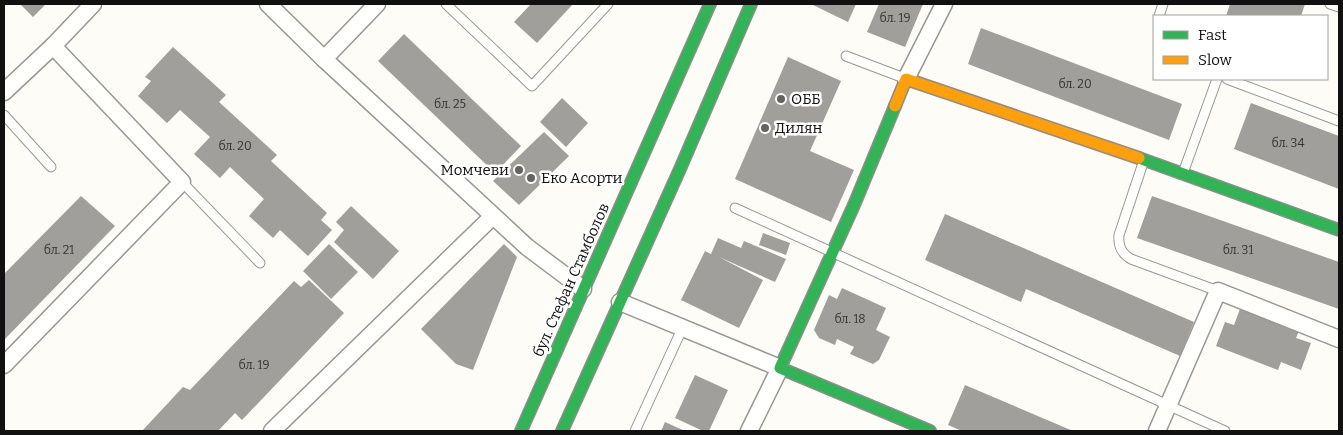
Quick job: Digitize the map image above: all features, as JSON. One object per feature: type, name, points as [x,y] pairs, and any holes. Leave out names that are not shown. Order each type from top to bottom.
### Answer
[{"type":"street","points":[[4,92],[53,46],[93,4]]},
{"type":"street","points":[[268,4],[324,59],[527,248],[583,288]]},
{"type":"street","points":[[324,59],[377,4]]},
{"type":"street","name":"бул. Стефан Стамболов","points":[[520,431],[710,4]]},
{"type":"street","points":[[562,431],[751,4]]},
{"type":"street","points":[[749,431],[832,253],[906,79],[944,4]]},
{"type":"street","points":[[4,365],[182,182],[53,46]]},
{"type":"street","points":[[906,79],[1144,160],[1339,230]]},
{"type":"street","points":[[272,431],[493,216]]},
{"type":"street","points":[[1157,431],[1218,291],[1339,339]]},
{"type":"street","points":[[620,302],[928,431]]},
{"type":"lane","points":[[446,4],[532,86],[608,4]]},
{"type":"lane","points":[[1330,4],[1339,7]]},
{"type":"lane","points":[[846,56],[906,79]]},
{"type":"lane","points":[[1183,174],[1217,80]]},
{"type":"lane","points":[[1230,80],[1339,121]]},
{"type":"lane","points":[[4,115],[51,166]]},
{"type":"lane","points":[[1144,160],[1119,235],[1118,241],[1122,252],[1131,259],[1218,291]]},
{"type":"lane","points":[[182,182],[260,263]]},
{"type":"lane","points":[[734,208],[1225,431]]},
{"type":"lane","points":[[635,431],[682,328]]},
{"type":"building","points":[[20,4],[46,4],[33,17]]},
{"type":"building","points":[[531,4],[573,4],[537,43],[514,22]]},
{"type":"building","points":[[814,4],[856,4],[848,22]]},
{"type":"building","points":[[879,4],[923,4],[905,47],[867,32]]},
{"type":"building","points":[[1230,4],[1305,4],[1301,15],[1226,15]]},
{"type":"building","points":[[981,28],[1182,104],[1169,140],[968,64]]},
{"type":"building","points":[[404,34],[521,146],[495,173],[378,61]]},
{"type":"building","points":[[173,47],[226,95],[219,102],[277,155],[271,161],[327,213],[321,220],[332,230],[308,256],[280,230],[273,238],[249,216],[264,199],[230,167],[220,178],[194,154],[210,137],[180,110],[167,123],[138,96],[151,81],[145,77]]},
{"type":"building","points":[[788,57],[841,81],[810,151],[854,170],[831,222],[735,179]]},
{"type":"building","points":[[562,98],[588,123],[566,147],[540,122]]},
{"type":"building","points":[[1251,103],[1339,136],[1339,189],[1234,149]]},
{"type":"building","points":[[544,132],[569,156],[519,205],[493,181]]},
{"type":"building","points":[[81,196],[115,226],[4,340],[4,274]]},
{"type":"building","points":[[1152,196],[1339,262],[1339,309],[1137,238]]},
{"type":"building","points":[[351,206],[399,251],[373,279],[334,242],[344,230],[336,222]]},
{"type":"building","points":[[945,214],[1194,322],[1180,356],[1026,289],[1021,302],[925,260]]},
{"type":"building","points":[[763,233],[790,243],[786,255],[759,245]]},
{"type":"building","points":[[718,238],[741,248],[744,241],[786,259],[775,282],[719,257],[763,280],[739,328],[681,300],[705,251],[711,254]]},
{"type":"building","points":[[329,244],[358,272],[331,299],[303,271]]},
{"type":"building","points":[[504,244],[517,257],[473,370],[456,364],[421,329]]},
{"type":"building","points":[[309,280],[344,313],[242,420],[235,413],[218,431],[142,431],[183,387],[190,390],[294,281],[301,287]]},
{"type":"building","points":[[842,288],[886,308],[876,330],[890,337],[879,360],[873,364],[850,354],[854,347],[837,339],[835,345],[819,338],[814,330],[829,295],[837,299]]},
{"type":"building","points":[[1240,309],[1299,331],[1296,338],[1311,343],[1301,370],[1281,362],[1278,370],[1216,346],[1225,322],[1234,325]]},
{"type":"building","points":[[695,375],[728,390],[709,431],[703,431],[675,418]]},
{"type":"building","points":[[965,385],[1073,431],[962,431],[948,425]]},
{"type":"building","points":[[665,422],[685,431],[661,431]]},
{"type":"traffic: fast","points":[[521,431],[710,4]]},
{"type":"traffic: fast","points":[[562,431],[680,169],[751,4]]},
{"type":"traffic: fast","points":[[895,106],[854,205],[780,368],[930,431]]},
{"type":"traffic: fast","points":[[1139,158],[1339,230]]},
{"type":"traffic: slow","points":[[895,106],[906,79],[1139,158]]},
{"type":"place","name":"ОББ","points":[[781,99]]},
{"type":"place","name":"Дилян","points":[[765,128]]},
{"type":"place","name":"Момчеви","points":[[519,170]]},
{"type":"place","name":"Еко Асорти","points":[[531,178]]}]
